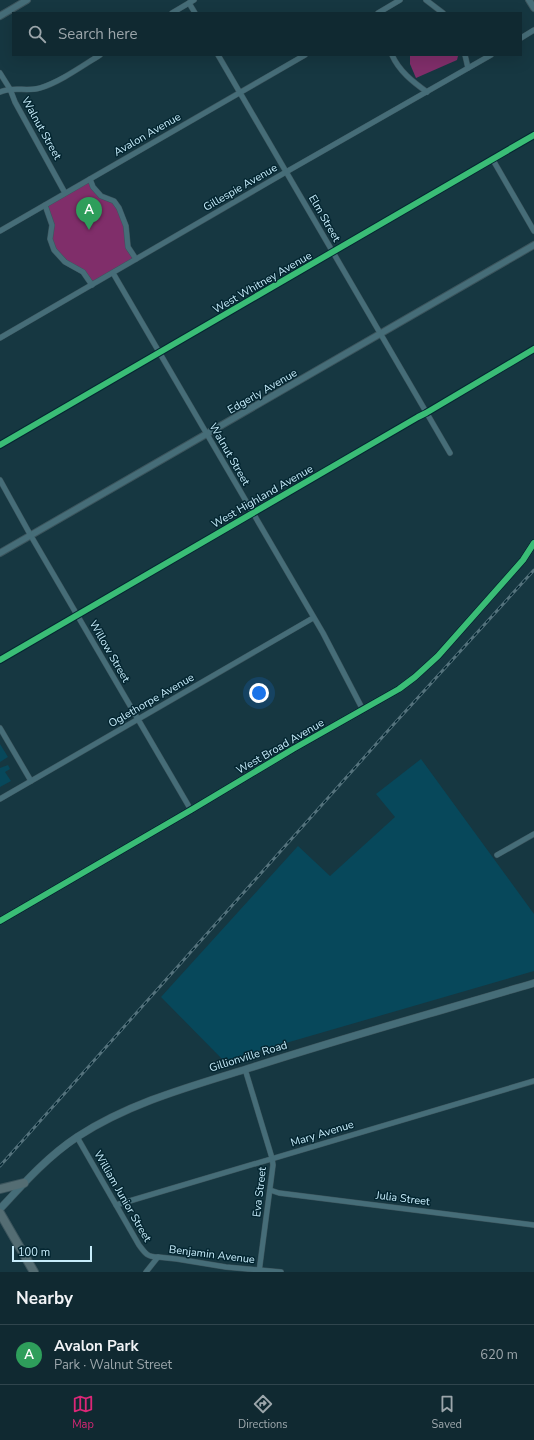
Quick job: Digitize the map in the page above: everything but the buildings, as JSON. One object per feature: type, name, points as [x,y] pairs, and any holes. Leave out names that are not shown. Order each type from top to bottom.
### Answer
[{"type":"main road","name":"Gillionville Road","points":[[0,1209],[45,1162],[77,1137],[136,1106],[171,1092],[245,1069],[534,983]]},
{"type":"main road","points":[[0,1189],[24,1183]]},
{"type":"main road","points":[[0,1213],[34,1272]]},
{"type":"street","points":[[0,16],[27,0]]},
{"type":"street","points":[[381,12],[400,0]]},
{"type":"street","points":[[426,0],[442,12]]},
{"type":"street","points":[[529,0],[534,8]]},
{"type":"street","points":[[174,12],[191,1],[195,12]]},
{"type":"street","points":[[522,37],[534,30]]},
{"type":"street","points":[[0,92],[10,89],[31,90],[40,88],[56,81],[98,56]]},
{"type":"street","name":"Elm Street","points":[[219,56],[450,453]]},
{"type":"street","name":"Avalon Avenue","points":[[0,231],[303,56]]},
{"type":"street","points":[[392,56],[406,75],[427,92]]},
{"type":"street","points":[[465,56],[468,68]]},
{"type":"street","name":"Gillespie Avenue","points":[[0,338],[489,56]]},
{"type":"street","name":"Walnut Street","points":[[0,73],[65,193]]},
{"type":"street","name":"West Whitney Avenue","points":[[0,445],[534,135]]},
{"type":"street","points":[[493,160],[534,231]]},
{"type":"street","points":[[90,179],[93,187],[101,196],[114,201],[119,208],[126,226],[128,247],[136,259]]},
{"type":"street","points":[[45,205],[52,225],[50,239],[54,250],[65,262],[83,272],[92,285]]},
{"type":"street","name":"Edgerly Avenue","points":[[0,553],[534,245]]},
{"type":"street","name":"Walnut Street","points":[[113,273],[313,618],[363,710]]},
{"type":"street","name":"West Highland Avenue","points":[[0,660],[534,349]]},
{"type":"street","name":"Willow Street","points":[[0,480],[30,536],[191,810]]},
{"type":"street","name":"West Broad Avenue","points":[[0,921],[293,749],[399,689],[438,656],[523,560],[534,543]]},
{"type":"street","name":"Oglethorpe Avenue","points":[[0,799],[313,618]]},
{"type":"street","points":[[0,728],[31,781]]},
{"type":"street","points":[[497,855],[534,834]]},
{"type":"street","name":"Eva Street","points":[[245,1069],[273,1165],[259,1271]]},
{"type":"street","name":"Mary Avenue","points":[[116,1205],[534,1081]]},
{"type":"street","name":"William Junior Street","points":[[77,1137],[139,1245],[145,1253],[151,1257],[158,1257]]},
{"type":"street","name":"Julia Street","points":[[270,1190],[279,1193],[534,1225]]},
{"type":"street","name":"Benjamin Avenue","points":[[146,1272],[158,1257],[226,1267],[281,1272]]},
{"type":"shaded area","points":[[410,56],[458,56],[457,60],[416,78],[410,64]]},
{"type":"shaded area","points":[[89,180],[93,188],[114,202],[123,219],[126,239],[135,259],[92,284],[84,272],[65,262],[52,244],[53,224],[46,206]]},
{"type":"shaded area","points":[[0,744],[8,757],[0,762]]},
{"type":"shaded area","points":[[421,759],[534,914],[534,971],[224,1061],[161,997],[298,846],[330,876],[395,817],[376,794]]},
{"type":"shaded area","points":[[8,765],[10,769],[5,772],[11,781],[0,787],[0,768]]},
{"type":"railway","points":[[0,1166],[394,724],[534,570]]},
{"type":"cycle path","points":[[0,445],[534,135]]},
{"type":"cycle path","points":[[0,660],[534,349]]},
{"type":"cycle path","points":[[0,921],[293,749],[399,689],[438,656],[523,560],[534,543]]},
{"type":"place","name":"Avalon Park","points":[[89,230]]}]
